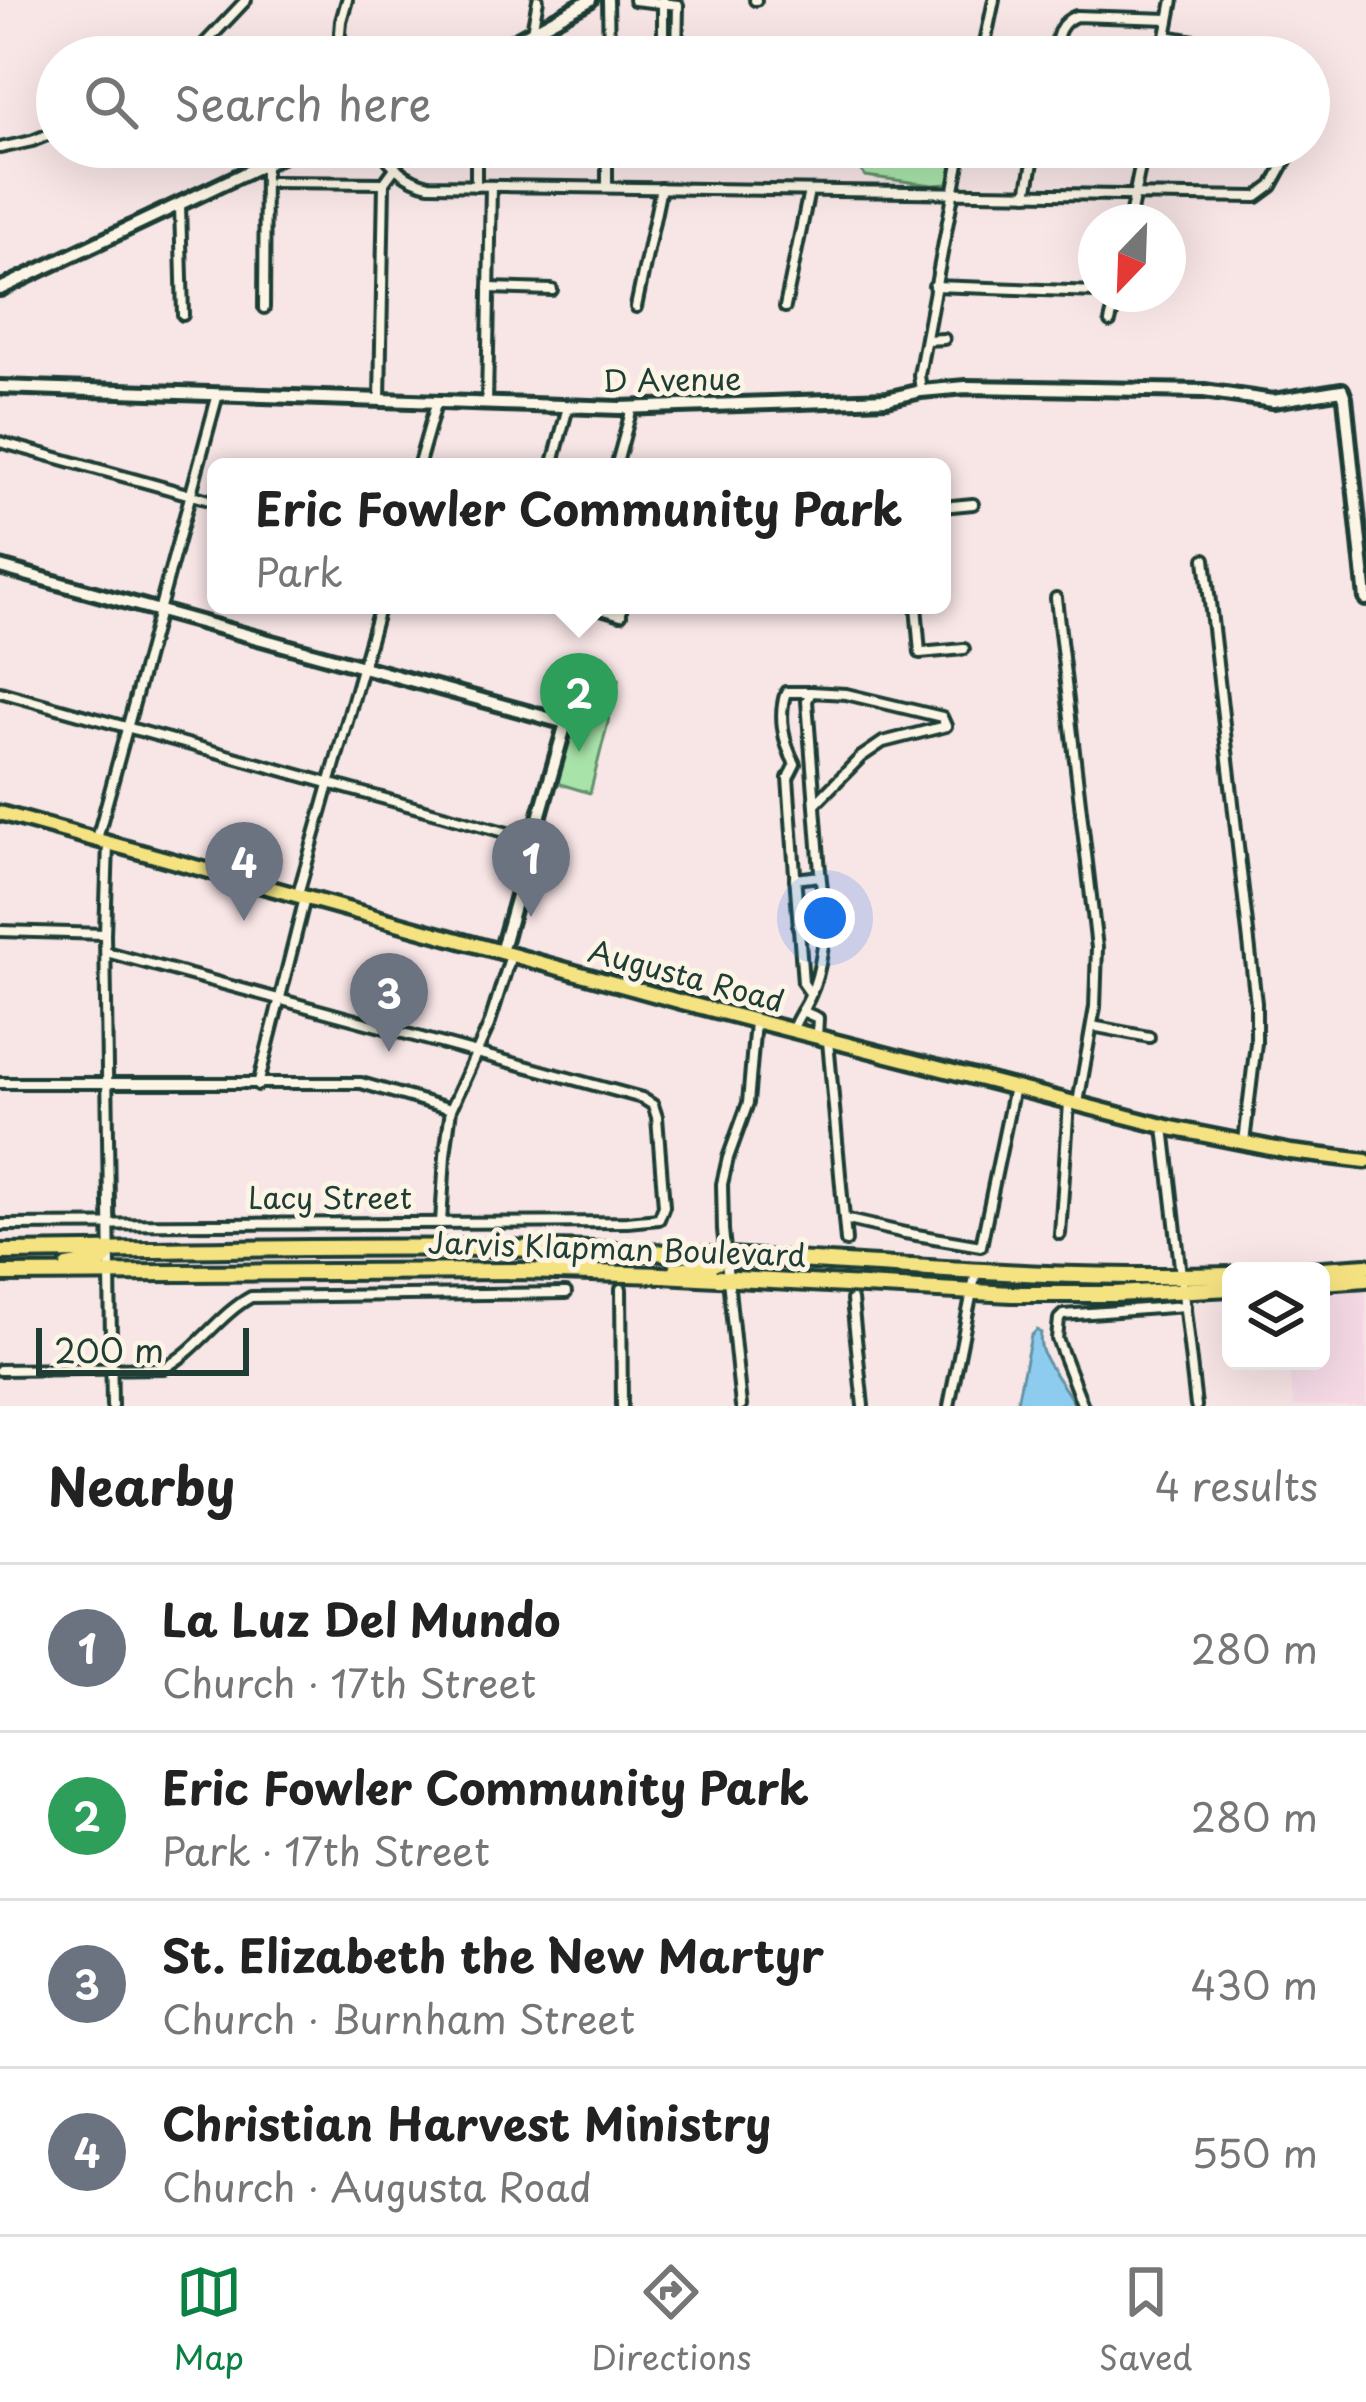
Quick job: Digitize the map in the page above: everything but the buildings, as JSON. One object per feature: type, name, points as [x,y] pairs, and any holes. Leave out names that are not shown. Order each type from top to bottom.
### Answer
[{"type":"highway","points":[[111,1274],[126,1263],[217,1250]]},
{"type":"highway","name":"Jarvis Klapman Boulevard","points":[[0,1252],[582,1250],[976,1270],[1183,1291],[1222,1278]]},
{"type":"highway","points":[[22,1274],[96,1262],[111,1251]]},
{"type":"highway","points":[[629,1274],[703,1267],[727,1257]]},
{"type":"highway","points":[[730,1280],[737,1270],[749,1267],[819,1262]]},
{"type":"highway","points":[[1330,1268],[1366,1266]]},
{"type":"highway","name":"Jarvis Klapman Boulevard","points":[[0,1274],[521,1271],[1039,1295],[1222,1289]]},
{"type":"highway","points":[[1330,1281],[1366,1279]]},
{"type":"main road","name":"Augusta Road","points":[[0,813],[793,1031],[1163,1126],[1366,1164]]},
{"type":"street","points":[[212,36],[246,0]]},
{"type":"street","points":[[340,36],[347,0]]},
{"type":"street","points":[[532,32],[538,0]]},
{"type":"street","points":[[524,36],[590,0]]},
{"type":"street","points":[[608,0],[609,36]]},
{"type":"street","points":[[634,0],[678,5],[677,36]]},
{"type":"street","points":[[986,36],[994,0]]},
{"type":"street","points":[[1166,36],[1173,0]]},
{"type":"street","points":[[663,1],[663,36]]},
{"type":"street","points":[[1059,36],[1063,23],[1084,16],[1169,19]]},
{"type":"street","points":[[0,148],[36,139]]},
{"type":"street","points":[[0,289],[256,168]]},
{"type":"street","points":[[264,308],[265,168]]},
{"type":"street","points":[[380,402],[384,183],[395,168],[419,182],[476,186],[1257,197],[1272,186],[1282,168]]},
{"type":"street","points":[[476,168],[476,186]]},
{"type":"street","points":[[607,168],[607,187]]},
{"type":"street","points":[[921,392],[919,375],[957,168]]},
{"type":"street","points":[[1027,194],[1032,168]]},
{"type":"street","points":[[1132,204],[1140,168]]},
{"type":"street","points":[[273,182],[384,183]]},
{"type":"street","points":[[487,406],[490,186]]},
{"type":"street","points":[[636,307],[661,188]]},
{"type":"street","points":[[785,307],[809,190]]},
{"type":"street","points":[[179,204],[183,315]]},
{"type":"street","points":[[934,286],[1078,291]]},
{"type":"street","points":[[489,288],[552,290]]},
{"type":"street","points":[[1111,322],[1113,312]]},
{"type":"street","points":[[926,340],[944,339]]},
{"type":"street","name":"D Avenue","points":[[0,387],[632,408],[887,399],[984,386],[1204,391],[1273,401],[1342,390],[1366,599]]},
{"type":"street","points":[[112,1406],[102,842],[218,394]]},
{"type":"street","points":[[421,458],[436,404]]},
{"type":"street","points":[[554,458],[568,407]]},
{"type":"street","points":[[618,458],[632,408]]},
{"type":"street","points":[[0,442],[207,499]]},
{"type":"street","points":[[951,506],[974,504]]},
{"type":"street","points":[[1205,559],[1256,1003],[1244,1144]]},
{"type":"street","points":[[0,567],[566,723],[489,1024],[451,1108],[441,1223]]},
{"type":"street","points":[[1056,598],[1098,976],[1092,1026],[1066,1117],[1060,1234]]},
{"type":"street","points":[[258,1084],[329,784],[377,614]]},
{"type":"street","points":[[917,614],[920,653],[964,650]]},
{"type":"street","points":[[0,692],[533,840]]},
{"type":"street","points":[[811,995],[802,983],[788,778],[795,764],[783,731],[786,692],[846,694],[943,717],[946,726],[883,742],[861,757],[815,804]]},
{"type":"street","points":[[793,1031],[811,995],[823,951],[807,700],[812,692]]},
{"type":"street","points":[[795,764],[812,763]]},
{"type":"street","points":[[795,879],[820,876]]},
{"type":"street","points":[[799,927],[824,917]]},
{"type":"street","points":[[0,931],[105,934]]},
{"type":"street","points":[[106,952],[475,1053]]},
{"type":"street","points":[[802,1011],[818,1018],[822,1038],[846,1241]]},
{"type":"street","points":[[741,1406],[722,1178],[748,1103],[755,1021]]},
{"type":"street","points":[[1092,1026],[1149,1037]]},
{"type":"street","name":"Lacy Street","points":[[0,1225],[659,1219],[664,1206],[657,1117],[648,1101],[475,1053]]},
{"type":"street","points":[[0,1083],[368,1084],[451,1108]]},
{"type":"street","points":[[844,1219],[981,1246],[1014,1087]]},
{"type":"street","points":[[1163,1126],[1196,1406]]},
{"type":"street","points":[[949,1406],[976,1270]]},
{"type":"street","points":[[621,1289],[622,1406]]},
{"type":"street","points":[[1083,1406],[1057,1339],[1059,1319],[1183,1291]]},
{"type":"street","points":[[0,1370],[164,1368],[182,1358],[237,1304],[251,1297],[566,1293]]},
{"type":"street","points":[[852,1300],[863,1406]]},
{"type":"shaded area","points":[[1366,1279],[1366,1406],[1294,1406],[1288,1370],[1330,1370],[1330,1281]]},
{"type":"green space","points":[[951,168],[948,184],[933,185],[865,176],[861,171]]},
{"type":"green space","points":[[567,662],[619,679],[590,793],[550,781],[566,724],[551,719]]},
{"type":"water","points":[[1037,1330],[1046,1361],[1075,1406],[1016,1406],[1031,1336]]},
{"type":"place","name":"Eric Fowler Community Park","points":[[579,752]]},
{"type":"place","name":"La Luz Del Mundo","points":[[531,917]]},
{"type":"place","name":"Christian Harvest Ministry","points":[[244,921]]},
{"type":"place","name":"St. Elizabeth the New Martyr","points":[[389,1052]]}]
